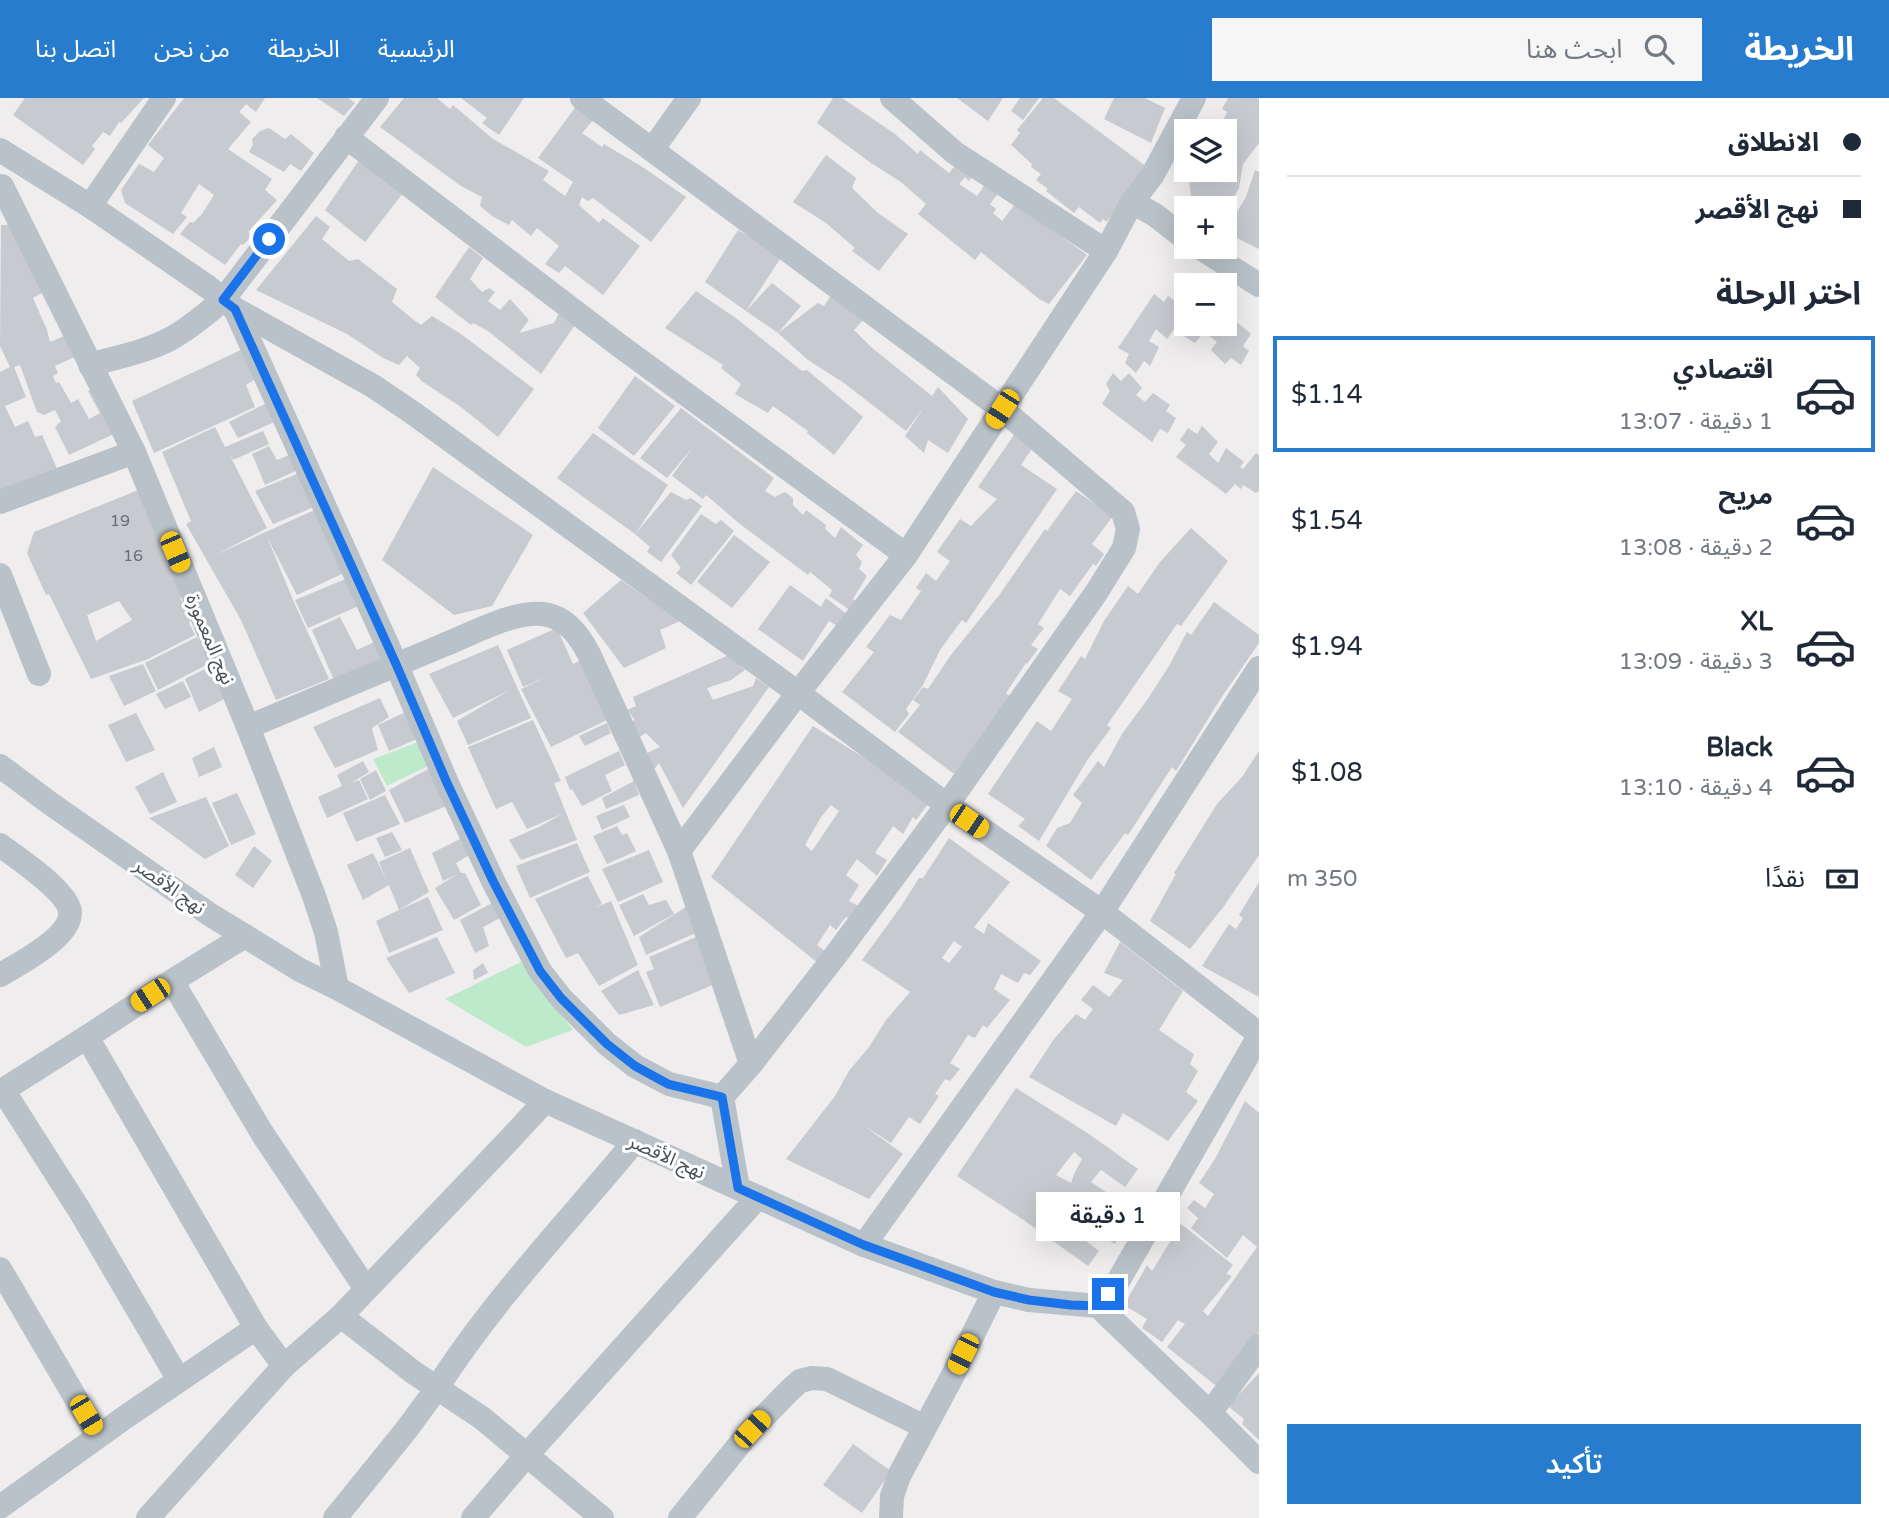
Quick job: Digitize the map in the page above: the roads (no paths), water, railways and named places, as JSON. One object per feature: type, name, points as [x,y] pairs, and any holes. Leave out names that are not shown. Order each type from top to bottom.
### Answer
[{"type":"street","points":[[90,206],[164,98]]},
{"type":"street","points":[[90,365],[168,340],[229,304],[346,137],[377,98]]},
{"type":"street","points":[[582,98],[1002,409],[1123,512],[1128,529],[1124,548],[1096,593],[947,805],[832,960],[722,1097]]},
{"type":"street","points":[[652,150],[689,98]]},
{"type":"street","points":[[892,98],[955,153],[1106,251]]},
{"type":"street","points":[[679,850],[906,555],[1106,251],[1132,202],[1152,176],[1194,98]]},
{"type":"street","points":[[346,137],[620,346],[906,555]]},
{"type":"street","points":[[1,188],[7,154],[90,206],[229,304],[373,386],[798,693],[947,805],[1102,912],[1259,1035],[1118,1283],[1098,1306],[1259,1462]]},
{"type":"street","name":"نهج المعمورة","points":[[1,188],[134,452],[248,727],[314,896],[326,932],[337,988]]},
{"type":"street","points":[[1132,202],[1174,230]]},
{"type":"street","points":[[1221,259],[1257,279]]},
{"type":"street","points":[[229,304],[396,664],[447,783],[493,881],[540,971],[561,998],[598,1035],[635,1066],[668,1084],[722,1097]]},
{"type":"street","points":[[0,502],[134,452]]},
{"type":"street","points":[[0,575],[39,674]]},
{"type":"street","points":[[248,727],[497,623],[524,614],[555,616],[578,633],[679,850],[751,1064]]},
{"type":"street","points":[[864,1245],[1102,912],[1259,668]]},
{"type":"street","name":"نهج الأقصر","points":[[0,766],[51,804],[245,936],[300,970],[545,1101],[864,1245],[994,1292],[1029,1300],[1098,1306]]},
{"type":"street","points":[[0,845],[60,893],[70,912],[61,934],[0,975]]},
{"type":"street","points":[[179,1380],[80,1211],[2,1091],[245,936]]},
{"type":"street","points":[[172,981],[262,1133],[366,1289]]},
{"type":"street","points":[[86,1037],[256,1328],[284,1366]]},
{"type":"street","points":[[473,1518],[748,1192],[722,1097]]},
{"type":"street","points":[[148,1518],[284,1366],[341,1316],[545,1101]]},
{"type":"street","points":[[335,1518],[437,1388],[503,1297],[635,1141]]},
{"type":"street","points":[[0,1269],[98,1436]]},
{"type":"street","points":[[891,1518],[892,1496],[899,1476],[994,1292]]},
{"type":"street","points":[[341,1316],[482,1418],[602,1518]]},
{"type":"street","points":[[0,1507],[256,1328]]},
{"type":"street","points":[[1210,1413],[1259,1346]]},
{"type":"street","points":[[680,1518],[752,1429],[800,1381],[812,1378],[827,1379],[925,1427]]}]
